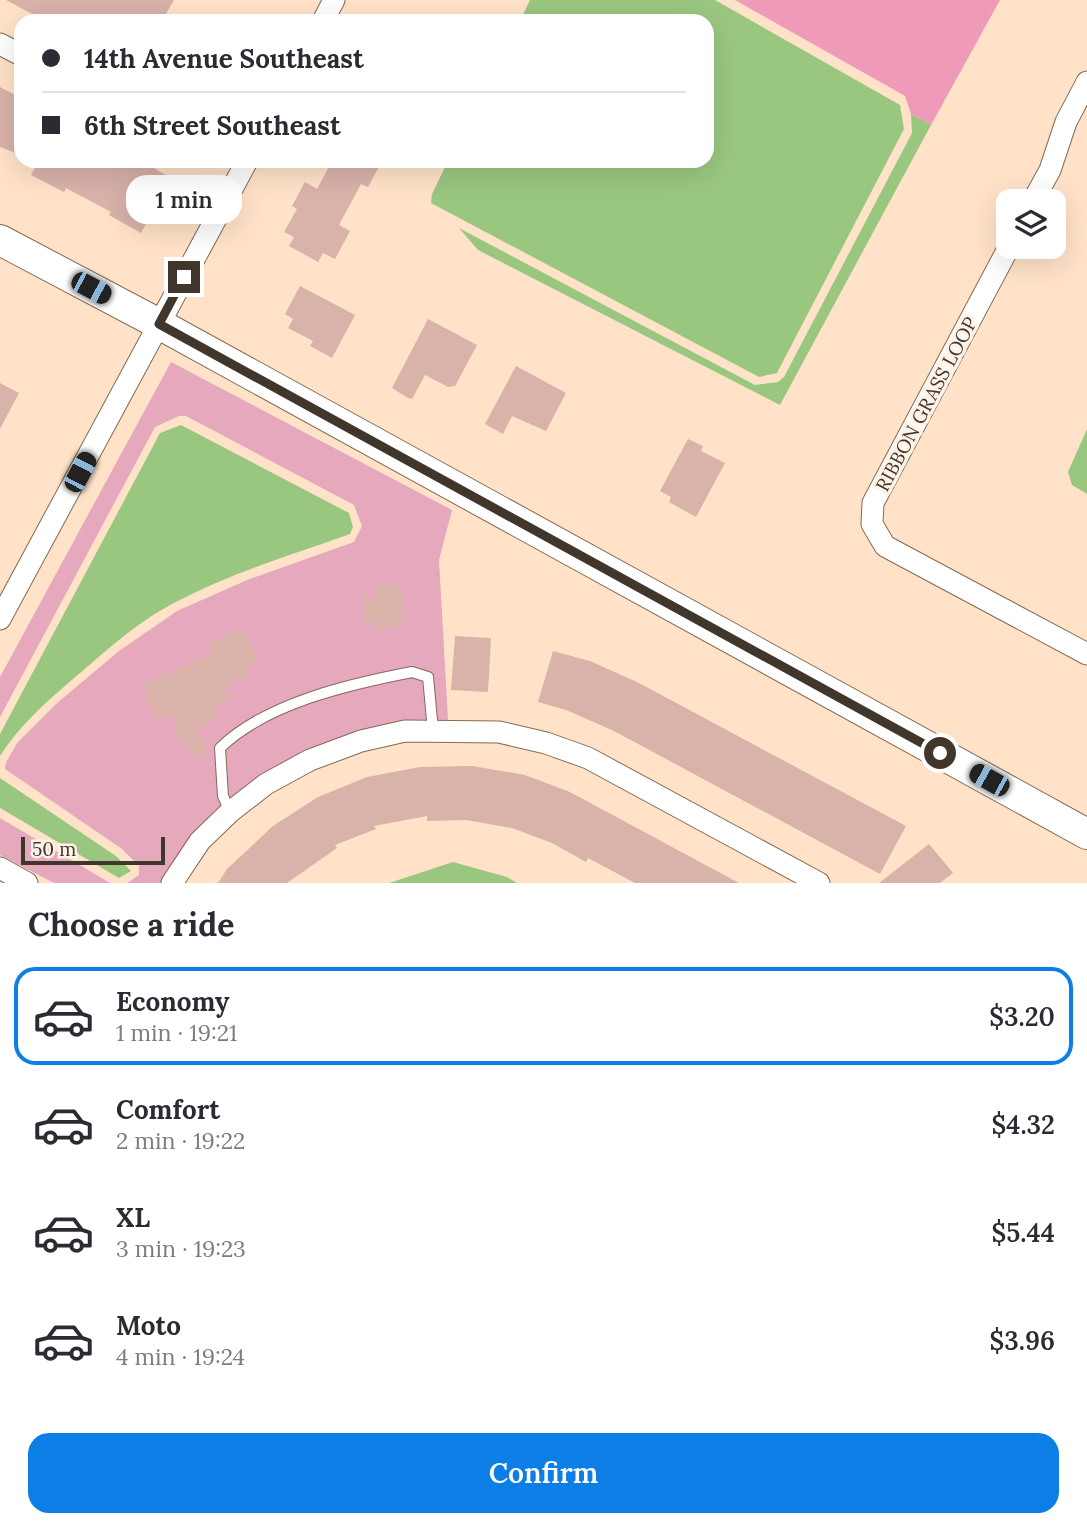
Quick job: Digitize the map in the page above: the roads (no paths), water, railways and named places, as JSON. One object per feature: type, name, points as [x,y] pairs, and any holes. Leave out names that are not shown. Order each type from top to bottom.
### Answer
[{"type":"street","points":[[1040,189],[1050,170],[1066,122],[1087,82]]},
{"type":"street","points":[[0,619],[243,168]]},
{"type":"street","points":[[0,240],[159,324],[1087,834]]},
{"type":"street","name":"RIBBON GRASS LOOP","points":[[1003,259],[873,503],[872,524],[884,546],[1087,654]]},
{"type":"street","points":[[172,883],[200,841],[230,812],[267,784],[310,760],[361,741],[405,731],[433,731],[499,732],[546,743],[588,758],[819,883]]},
{"type":"street","points":[[0,868],[27,883]]},
{"type":"lane","points":[[230,812],[223,796],[219,748],[232,735],[315,696],[356,683],[411,672],[428,677],[433,731]]}]
